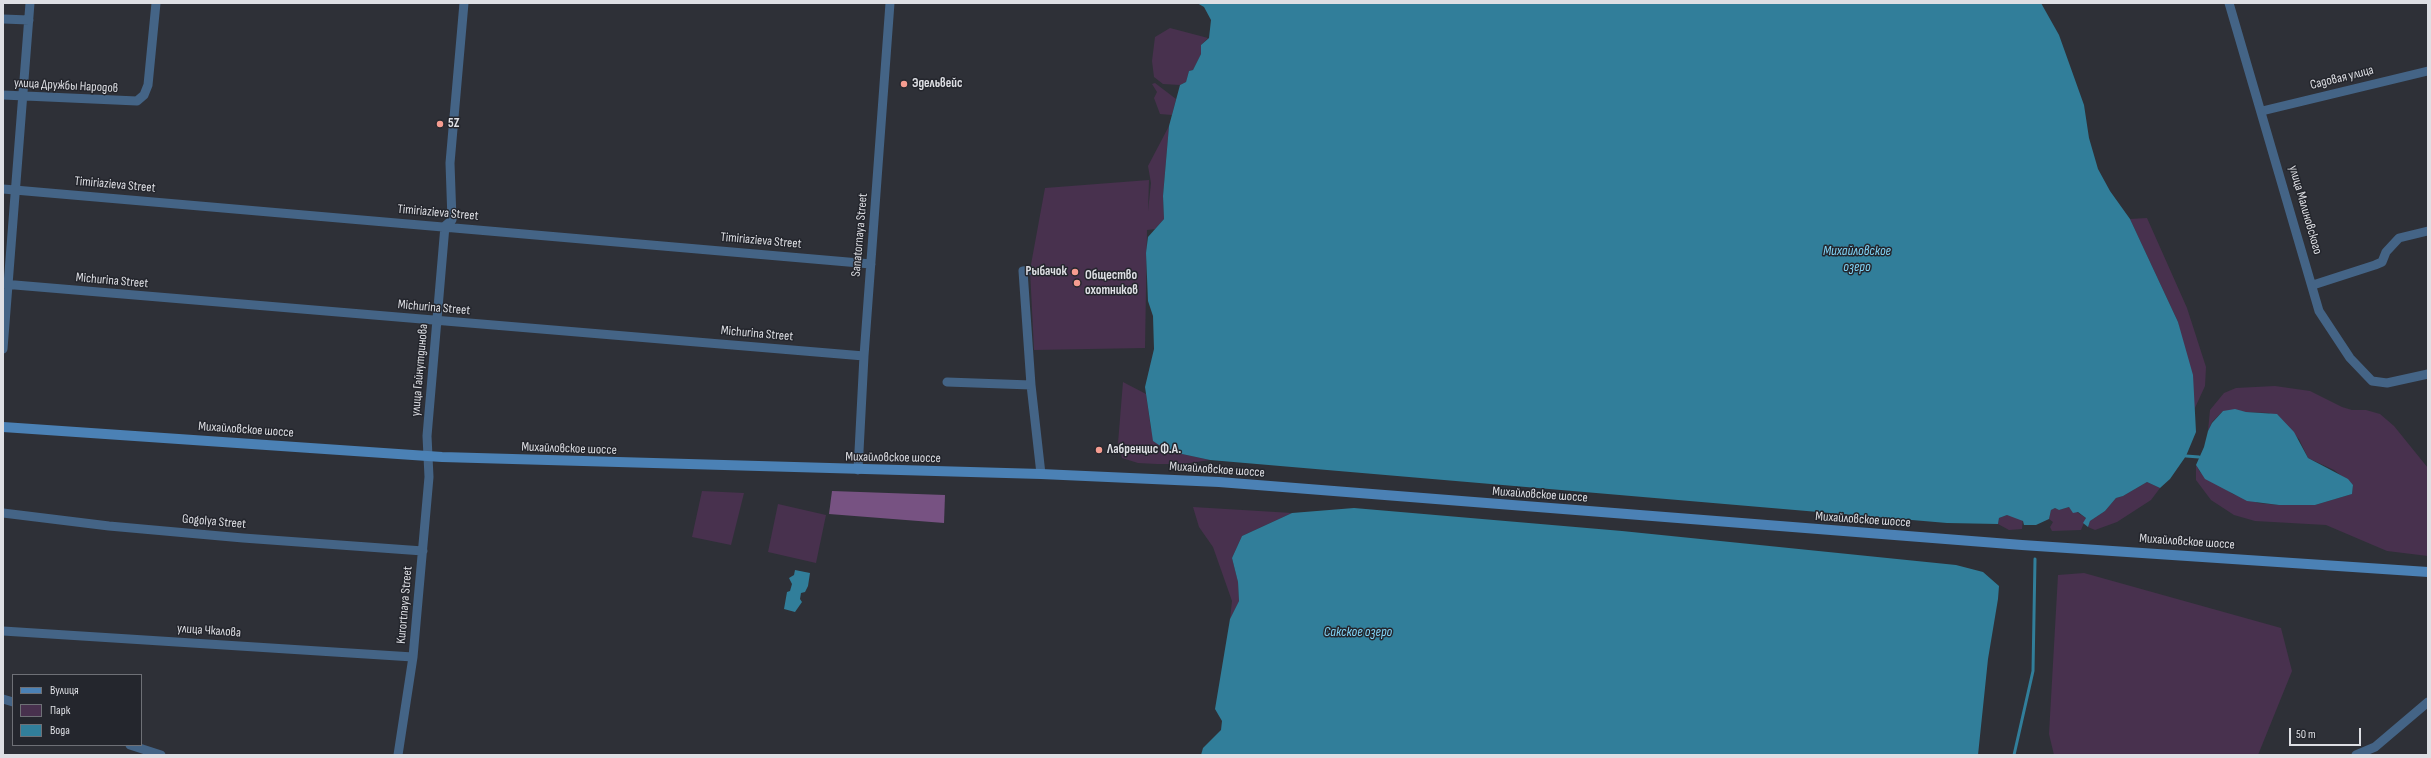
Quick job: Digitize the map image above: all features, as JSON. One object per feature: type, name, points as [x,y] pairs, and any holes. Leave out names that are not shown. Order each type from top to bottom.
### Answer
[{"type":"main road","name":"Михайловское шоссе","points":[[3,427],[427,456],[858,470],[1041,474],[1219,482],[2022,545],[2428,572]]},
{"type":"street","points":[[3,349],[6,284],[24,98],[30,3]]},
{"type":"street","name":"улица Дружбы Народов","points":[[3,96],[127,102],[137,101],[144,95],[148,85],[156,3]]},
{"type":"street","name":"улица Гайнутдинова","points":[[427,456],[427,436],[445,226],[452,220],[450,164],[464,3]]},
{"type":"street","name":"Sanatornaya Street","points":[[858,470],[870,264],[890,3]]},
{"type":"street","name":"улица Малиновского","points":[[2229,3],[2262,111],[2319,310],[2350,358],[2372,381],[2387,383],[2402,381],[2428,374]]},
{"type":"street","points":[[3,19],[29,20]]},
{"type":"street","name":"Садовая улица","points":[[2262,111],[2428,71]]},
{"type":"street","name":"Timiriazieva Street","points":[[3,189],[445,226],[870,264]]},
{"type":"street","points":[[2313,285],[2382,262],[2386,252],[2399,238],[2428,231]]},
{"type":"street","points":[[1030,270],[1023,271],[1031,385],[1041,474]]},
{"type":"street","name":"Michurina Street","points":[[6,284],[437,322],[864,356]]},
{"type":"street","points":[[947,382],[1031,385]]},
{"type":"street","name":"Kurortnaya Street","points":[[398,755],[413,658],[429,476],[427,456]]},
{"type":"street","name":"Gogolya Street","points":[[3,513],[235,538],[423,551]]},
{"type":"street","name":"улица Чкалова","points":[[3,632],[413,658]]},
{"type":"street","points":[[2356,755],[2374,751],[2428,702]]},
{"type":"street","points":[[133,746],[162,755]]},
{"type":"green space","points":[[1170,28],[1208,38],[1201,45],[1201,54],[1193,70],[1189,71],[1186,82],[1180,85],[1163,84],[1154,77],[1152,61],[1155,37]]},
{"type":"green space","points":[[1155,83],[1176,99],[1172,115],[1160,114],[1154,98],[1157,92],[1152,84]]},
{"type":"green space","points":[[1169,126],[1163,196],[1164,219],[1155,229],[1147,230],[1145,348],[1034,350],[1030,270],[1045,188],[1149,180],[1148,211],[1151,183],[1148,166]]},
{"type":"green space","points":[[2147,218],[2187,308],[2206,367],[2205,386],[2194,410],[2178,322],[2130,219]]},
{"type":"green space","points":[[1123,382],[1146,394],[1151,429],[1168,451],[1210,460],[1183,464],[1157,464],[1138,463],[1122,458],[1118,443]]},
{"type":"green space","points":[[2275,386],[2310,391],[2342,407],[2352,410],[2366,410],[2380,414],[2394,426],[2428,468],[2428,556],[2387,551],[2326,525],[2255,521],[2234,515],[2211,500],[2196,480],[2196,465],[2200,472],[2233,494],[2258,503],[2279,505],[2315,505],[2352,494],[2353,485],[2334,470],[2308,458],[2299,439],[2269,413],[2223,411],[2212,422],[2208,431],[2210,410],[2224,393],[2236,388]]},
{"type":"green space","points":[[2147,482],[2160,488],[2151,500],[2117,522],[2095,530],[2088,527],[2090,521],[2105,511],[2116,498],[2123,496]]},
{"type":"green space","points":[[702,491],[744,493],[731,545],[692,537]]},
{"type":"green space","points":[[778,504],[826,515],[816,563],[768,552]]},
{"type":"green space","points":[[1193,507],[1292,513],[1242,536],[1232,558],[1238,582],[1239,601],[1230,619],[1232,601],[1213,547],[1199,527]]},
{"type":"green space","points":[[2069,507],[2086,518],[2081,530],[2052,531],[2050,527],[2053,522],[2049,519],[2051,510],[2055,508],[2059,510]]},
{"type":"green space","points":[[2007,515],[2023,517],[2022,529],[2009,530],[1998,524],[1999,518]]},
{"type":"green space","points":[[2084,573],[2281,628],[2292,671],[2258,755],[2054,755],[2049,734],[2058,575]]},
{"type":"shaded area","points":[[832,491],[945,495],[944,523],[829,514]]},
{"type":"water","name":"Михайловское озеро","points":[[1197,3],[2041,3],[2059,35],[2084,105],[2089,138],[2098,169],[2110,191],[2130,219],[2178,322],[2193,375],[2196,432],[2186,456],[2170,479],[2160,488],[2147,482],[2123,496],[2116,498],[2105,511],[2090,521],[2088,527],[2083,523],[2086,518],[2078,512],[2073,513],[2069,507],[2059,510],[2055,508],[2051,510],[2049,519],[2036,525],[2024,525],[2023,521],[2007,515],[1999,518],[1998,524],[1947,523],[1210,460],[1168,451],[1153,441],[1145,387],[1154,349],[1153,316],[1148,301],[1146,253],[1148,237],[1164,219],[1163,196],[1169,126],[1180,85],[1186,82],[1189,71],[1193,70],[1201,54],[1201,45],[1209,38],[1211,20],[1204,7]]},
{"type":"water","points":[[2235,409],[2246,412],[2277,414],[2294,432],[2308,458],[2348,479],[2353,485],[2352,494],[2315,505],[2279,505],[2247,501],[2205,479],[2196,465],[2204,447],[2208,431],[2212,423],[2223,411]]},
{"type":"water","name":"Сакское озеро","points":[[1354,508],[1622,531],[1956,565],[1983,572],[1999,586],[1988,659],[1978,755],[1201,755],[1203,748],[1221,730],[1222,721],[1215,709],[1230,619],[1239,601],[1238,582],[1232,558],[1242,536],[1292,513]]},
{"type":"water","points":[[795,570],[810,573],[808,586],[805,592],[801,593],[800,599],[802,602],[795,612],[784,609],[787,592],[790,591],[792,584],[789,578],[794,575]]},
{"type":"waterway","points":[[2186,456],[2199,457]]},
{"type":"waterway","points":[[2014,755],[2033,671],[2035,559]]},
{"type":"place","name":"Эдельвейс","points":[[904,84]]},
{"type":"place","name":"5Z","points":[[440,124]]},
{"type":"place","name":"Рыбачок","points":[[1075,272]]},
{"type":"place","name":"Общество охотников","points":[[1077,283]]},
{"type":"place","name":"Лабренцис Ф.А.","points":[[1099,450]]}]
